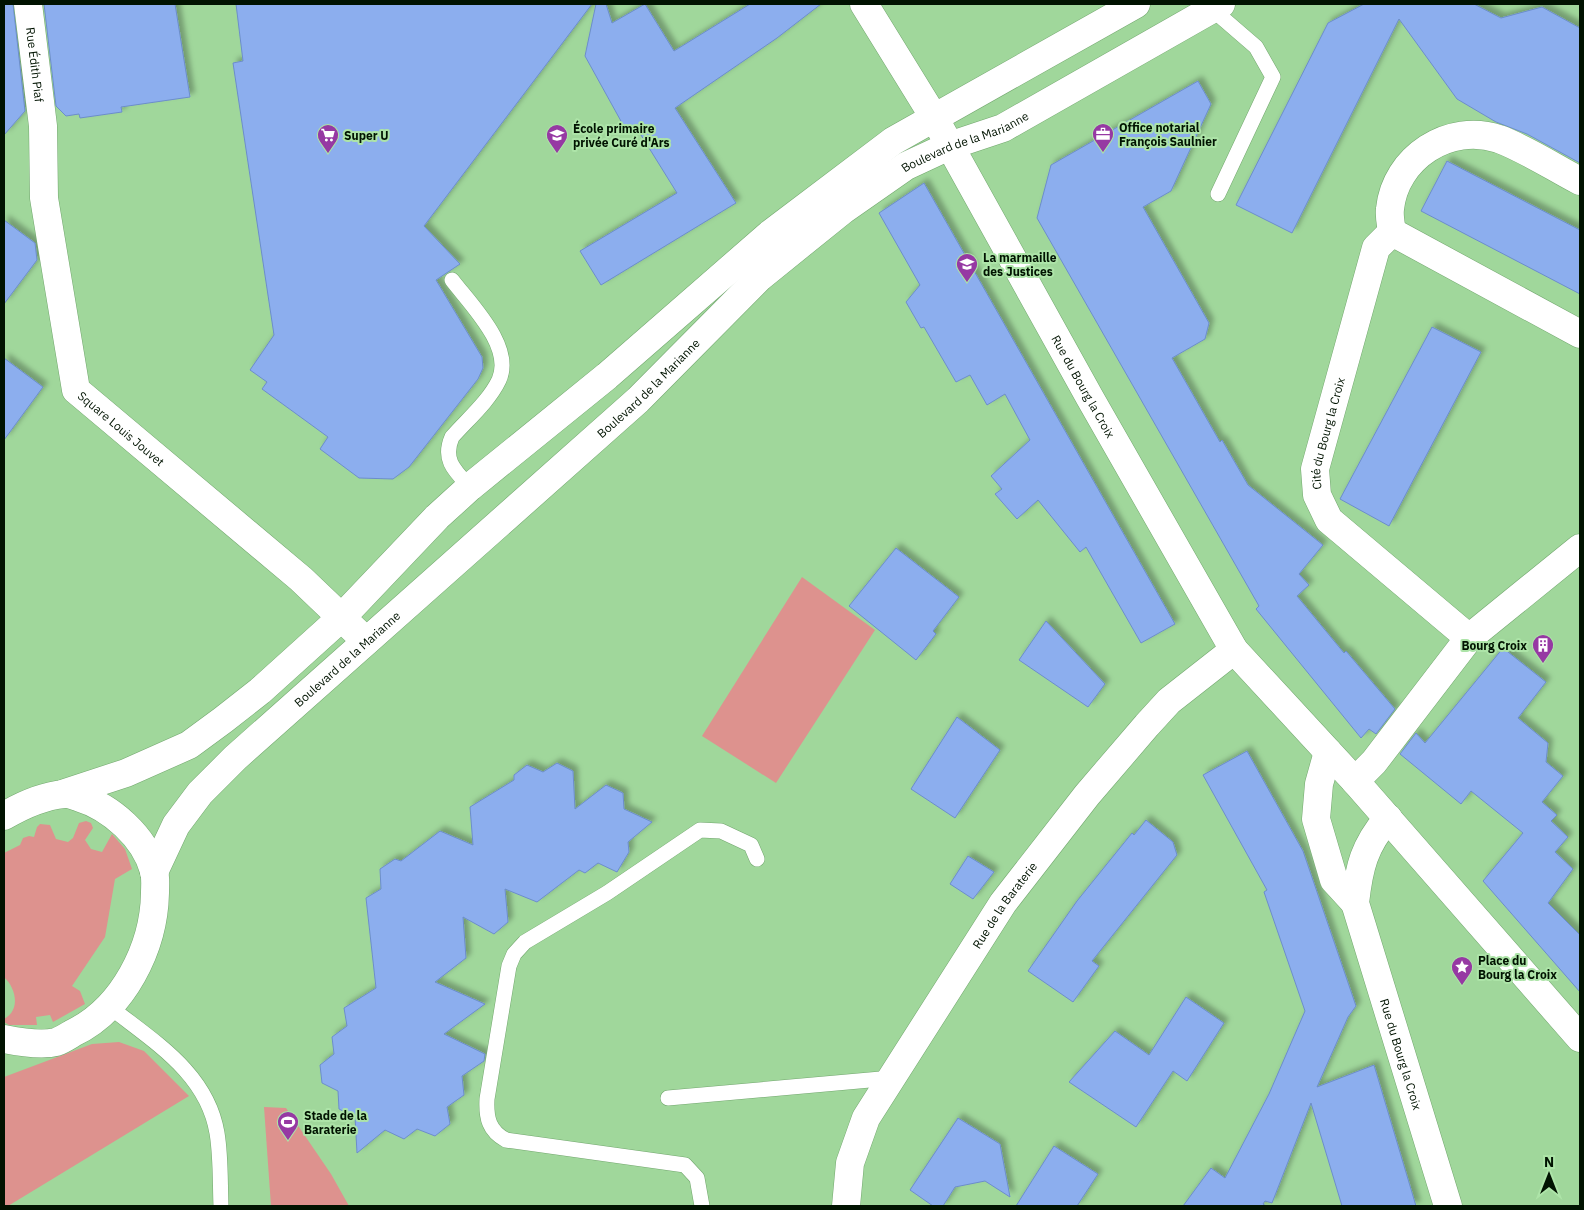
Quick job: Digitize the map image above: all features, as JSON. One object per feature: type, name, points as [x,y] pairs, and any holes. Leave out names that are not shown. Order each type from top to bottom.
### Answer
[{"type":"street","name":"Rue Édith Piaf","points":[[28,4],[42,126]]},
{"type":"street","name":"Rue du Bourg la Croix","points":[[864,4],[935,120],[1090,398],[1234,650],[1388,818],[1580,1038]]},
{"type":"street","points":[[4,816],[25,805],[126,773],[189,745],[260,691],[342,617],[437,517],[470,487],[607,376],[770,234],[893,141],[935,120],[982,90],[1136,4]]},
{"type":"street","name":"Boulevard de la Marianne","points":[[154,872],[176,825],[200,793],[235,758],[638,400],[760,277],[851,205],[906,166],[949,146],[1003,128],[1217,7]]},
{"type":"street","name":"Square Louis Jouvet","points":[[42,126],[44,198],[76,390],[301,579],[366,641]]},
{"type":"street","points":[[1580,181],[1499,140],[1465,135],[1448,138],[1417,155],[1405,168],[1394,190],[1390,210],[1392,232],[1580,334]]},
{"type":"street","name":"Cité du Bourg la Croix","points":[[1392,232],[1376,248],[1315,469],[1317,495],[1329,520],[1470,638]]},
{"type":"street","points":[[1355,781],[1374,762],[1470,638],[1580,548]]},
{"type":"street","name":"Rue de la Baraterie","points":[[846,1206],[850,1163],[856,1140],[866,1118],[1003,903],[1087,795],[1169,702],[1234,650]]},
{"type":"street","name":"Rue du Bourg la Croix","points":[[1328,752],[1319,784],[1316,819],[1334,880],[1355,903],[1448,1206]]},
{"type":"street","name":"Boulevard de la Marianne","points":[[4,1055],[56,1042],[90,1025],[110,1007],[127,982],[148,941],[154,912],[154,872],[145,850],[129,829],[113,815],[93,802],[65,793]]},
{"type":"street","name":"Rue du Bourg la Croix","points":[[1355,903],[1362,858],[1374,835],[1388,818]]},
{"type":"street","name":"Boulevard de la Marianne","points":[[4,1039],[19,1042],[56,1042]]},
{"type":"lane","points":[[1217,7],[1256,47],[1273,77],[1218,194]]},
{"type":"lane","points":[[452,280],[493,335],[500,347],[503,360],[502,370],[493,389],[452,437],[449,445],[449,460],[452,467],[470,487]]},
{"type":"lane","points":[[702,1206],[697,1178],[685,1164],[506,1140],[498,1136],[490,1124],[486,1113],[508,966],[514,954],[525,942],[607,893],[700,830],[721,831],[751,845],[757,858]]},
{"type":"lane","points":[[110,1007],[171,1055],[185,1068],[203,1091],[210,1106],[217,1133],[221,1206]]},
{"type":"lane","points":[[668,1098],[892,1078]]},
{"type":"shaded area","points":[[802,577],[875,630],[776,783],[702,736]]},
{"type":"shaded area","points":[[86,821],[91,823],[93,828],[85,840],[91,849],[102,852],[112,834],[125,849],[132,869],[115,879],[105,937],[72,986],[80,991],[85,1004],[53,1022],[50,1015],[36,1017],[37,1025],[9,1025],[4,1022],[4,1019],[13,1010],[15,999],[11,987],[4,977],[4,853],[20,845],[23,838],[34,837],[40,824],[50,825],[56,839],[68,842],[73,838],[79,823]]},
{"type":"shaded area","points":[[119,1042],[144,1051],[189,1096],[8,1206],[4,1206],[4,1077],[92,1044]]},
{"type":"shaded area","name":"Stade de la Baraterie","points":[[264,1107],[286,1108],[331,1174],[349,1206],[271,1206]]},
{"type":"building","points":[[4,4],[13,4],[25,111],[4,135]]},
{"type":"building","points":[[44,4],[175,4],[190,97],[121,107],[122,112],[80,118],[79,114],[66,116],[56,106]]},
{"type":"building","points":[[236,4],[592,4],[424,226],[460,264],[436,280],[482,357],[483,368],[478,379],[409,467],[393,479],[359,478],[320,449],[328,437],[262,389],[267,382],[250,370],[274,335],[233,63],[243,61]]},
{"type":"building","points":[[596,4],[606,4],[612,23],[645,4],[674,51],[750,4],[821,4],[777,38],[675,108],[736,203],[601,285],[580,251],[677,193],[636,127],[627,132],[585,56]]},
{"type":"building","points":[[1364,4],[1474,4],[1501,18],[1542,7],[1580,28],[1580,163],[1527,134],[1496,122],[1457,99],[1399,19],[1292,233],[1236,205],[1328,23]]},
{"type":"building","points":[[1198,81],[1211,104],[1171,191],[1143,207],[1209,323],[1205,339],[1172,358],[1220,442],[1222,440],[1248,485],[1323,545],[1299,574],[1309,585],[1297,596],[1344,653],[1346,651],[1395,709],[1376,734],[1369,729],[1361,738],[1256,609],[1259,606],[1037,218],[1051,165]]},
{"type":"building","points":[[1447,161],[1580,230],[1580,294],[1421,211]]},
{"type":"building","points":[[924,183],[1175,624],[1141,643],[1086,547],[1080,552],[1038,500],[1017,519],[995,494],[1002,489],[991,476],[1030,440],[1005,394],[987,405],[970,375],[956,382],[924,327],[921,328],[906,302],[920,285],[879,213]]},
{"type":"building","points":[[4,220],[35,243],[37,260],[4,304]]},
{"type":"building","points":[[1432,327],[1481,352],[1389,526],[1340,499]]},
{"type":"building","points":[[4,358],[43,387],[4,440]]},
{"type":"building","points":[[896,548],[959,597],[933,631],[936,634],[916,660],[849,606]]},
{"type":"building","points":[[1046,621],[1105,684],[1088,707],[1019,660]]},
{"type":"building","points":[[1503,648],[1546,682],[1518,718],[1548,743],[1546,762],[1563,776],[1542,802],[1557,815],[1551,821],[1568,837],[1555,852],[1573,869],[1548,903],[1580,935],[1580,992],[1483,881],[1523,833],[1471,791],[1461,804],[1400,754],[1416,733],[1425,743]]},
{"type":"building","points":[[957,717],[1000,750],[955,818],[911,789]]},
{"type":"building","points":[[1247,751],[1303,851],[1356,1006],[1348,1017],[1317,1087],[1374,1065],[1416,1206],[1342,1206],[1311,1103],[1272,1203],[1265,1201],[1263,1204],[1266,1206],[1183,1206],[1211,1168],[1225,1178],[1269,1094],[1305,1011],[1264,892],[1267,890],[1203,775]]},
{"type":"building","points":[[557,763],[573,771],[575,809],[606,785],[623,793],[624,809],[652,822],[628,842],[629,852],[617,872],[598,863],[585,873],[579,870],[537,902],[505,889],[508,922],[494,934],[463,917],[466,958],[435,982],[485,1004],[444,1034],[485,1054],[484,1061],[462,1076],[464,1095],[447,1107],[450,1124],[435,1136],[417,1129],[404,1139],[385,1130],[357,1153],[355,1117],[339,1109],[338,1091],[322,1083],[320,1065],[334,1054],[332,1037],[347,1026],[344,1008],[376,988],[366,898],[381,889],[380,869],[395,859],[401,861],[440,831],[473,845],[470,807],[514,780],[514,775],[527,765],[543,772]]},
{"type":"building","points":[[1146,820],[1173,842],[1177,855],[1092,961],[1099,966],[1073,1002],[1028,971],[1077,901],[1132,833],[1134,835]]},
{"type":"building","points":[[968,856],[994,872],[973,899],[950,884]]},
{"type":"building","points":[[1186,997],[1224,1023],[1187,1081],[1173,1071],[1136,1127],[1069,1082],[1115,1031],[1149,1055]]},
{"type":"building","points":[[958,1118],[1000,1144],[1010,1197],[985,1181],[955,1187],[943,1206],[933,1206],[910,1190]]},
{"type":"building","points":[[1054,1146],[1098,1174],[1077,1206],[1016,1206]]},
{"type":"place","name":"Office notarial François Saulnier","points":[[1103,153]]},
{"type":"place","name":"Super U","points":[[328,154]]},
{"type":"place","name":"École primaire privée Curé d'Ars","points":[[557,154]]},
{"type":"place","name":"La marmaille des Justices","points":[[967,283]]},
{"type":"place","name":"Bourg Croix","points":[[1543,664]]},
{"type":"place","name":"Place du Bourg la Croix","points":[[1462,986]]},
{"type":"place","name":"Stade de la Baraterie","points":[[288,1141]]}]
